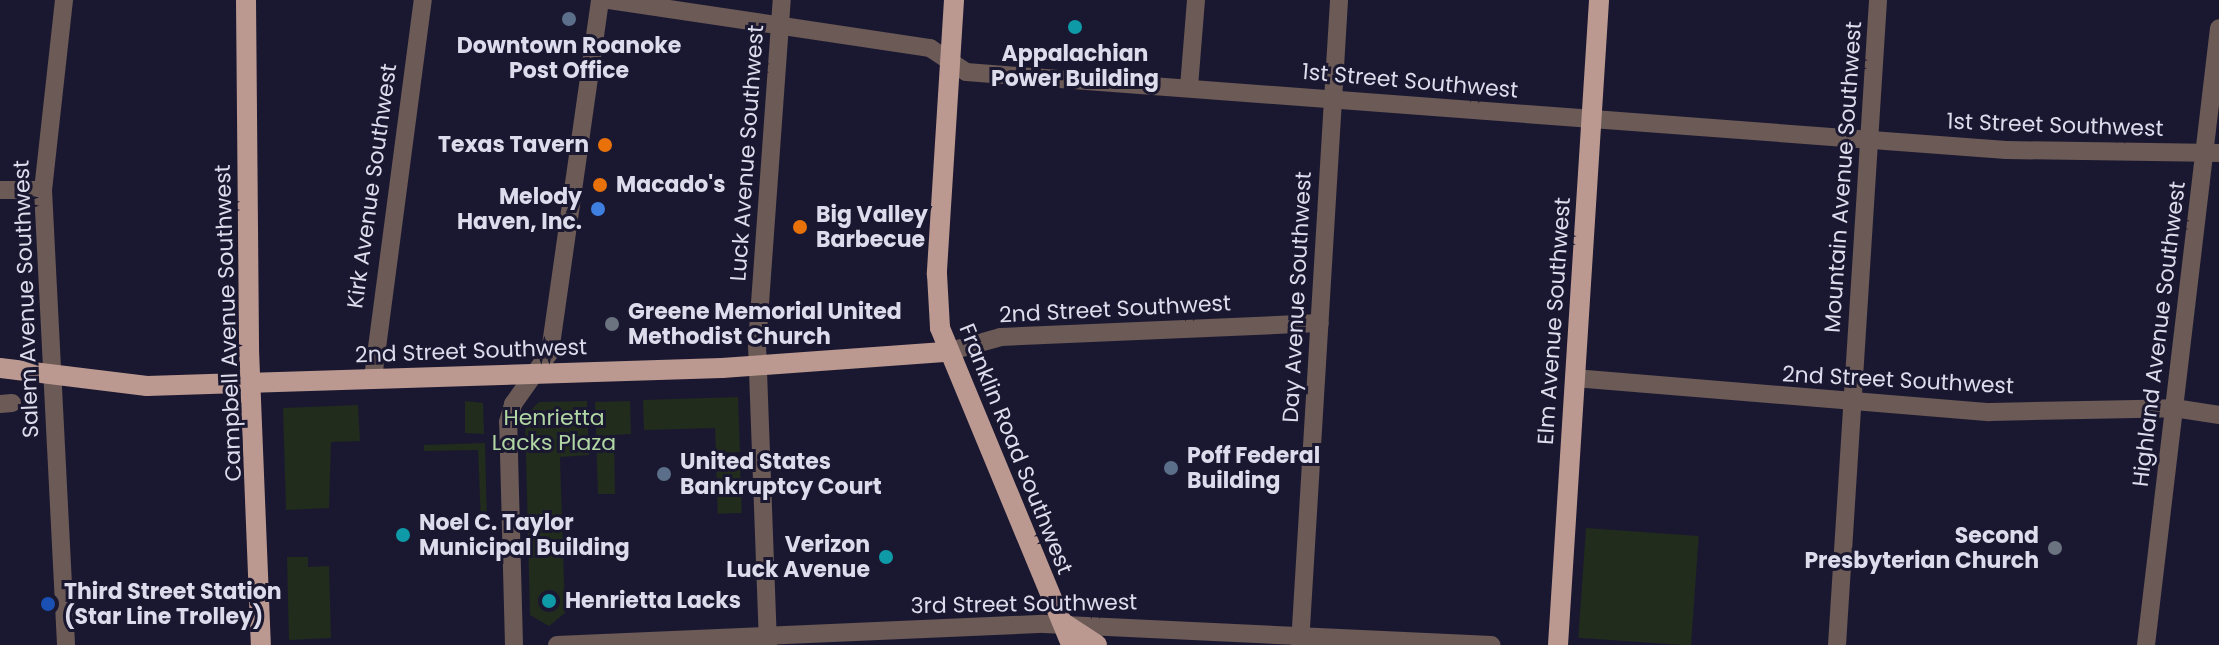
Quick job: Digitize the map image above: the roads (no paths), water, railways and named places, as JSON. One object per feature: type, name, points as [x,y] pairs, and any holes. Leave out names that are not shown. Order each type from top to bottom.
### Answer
[{"type":"main road","name":"Campbell Avenue Southwest","points":[[246,0],[252,382],[261,645]]},
{"type":"main road","name":"Franklin Road Southwest","points":[[954,0],[937,274],[940,328],[947,352],[1065,624],[1071,645]]},
{"type":"main road","name":"Elm Avenue Southwest","points":[[1558,645],[1599,0]]},
{"type":"main road","name":"2nd Street Southwest","points":[[0,368],[119,385],[535,374],[759,365],[947,352]]},
{"type":"main road","points":[[1065,624],[1097,645]]},
{"type":"street","name":"Salem Avenue Southwest","points":[[64,0],[43,190],[66,645]]},
{"type":"street","name":"Kirk Avenue Southwest","points":[[373,378],[423,0]]},
{"type":"street","points":[[514,645],[508,422],[513,404],[550,352],[560,301],[600,0]]},
{"type":"street","name":"1st Street Southwest","points":[[609,0],[780,23],[930,48],[949,64],[966,72],[2006,150],[2212,153]]},
{"type":"street","name":"Luck Avenue Southwest","points":[[768,640],[759,365],[782,0]]},
{"type":"street","points":[[1189,87],[1196,0]]},
{"type":"street","name":"Day Avenue Southwest","points":[[1300,639],[1339,0]]},
{"type":"street","name":"Mountain Avenue Southwest","points":[[1837,645],[1878,0]]},
{"type":"street","name":"Highland Avenue Southwest","points":[[2146,645],[2174,408],[2212,153],[2219,28]]},
{"type":"street","points":[[0,190],[43,190]]},
{"type":"street","name":"2nd Street Southwest","points":[[947,352],[1001,337],[1320,323]]},
{"type":"street","name":"2nd Street Southwest","points":[[1574,378],[1990,412],[2174,408],[2219,415]]},
{"type":"street","name":"3rd Street Southwest","points":[[557,645],[768,640],[1065,624],[1300,639],[1492,645]]},
{"type":"place","name":"Downtown Roanoke Post Office","points":[[569,19]]},
{"type":"place","name":"Appalachian Power Building","points":[[1075,27]]},
{"type":"place","name":"Texas Tavern","points":[[605,145]]},
{"type":"place","name":"Macado's","points":[[600,185]]},
{"type":"place","name":"Melody Haven, Inc.","points":[[598,209]]},
{"type":"place","name":"Big Valley Barbecue","points":[[800,227]]},
{"type":"place","name":"Greene Memorial United Methodist Church","points":[[612,324]]},
{"type":"place","name":"Poff Federal Building","points":[[1171,468]]},
{"type":"place","name":"United States Bankruptcy Court","points":[[664,474]]},
{"type":"place","name":"Noel C. Taylor Municipal Building","points":[[403,535]]},
{"type":"place","name":"Second Presbyterian Church","points":[[2055,548]]},
{"type":"place","name":"Verizon Luck Avenue","points":[[886,557]]},
{"type":"place","name":"Henrietta Lacks","points":[[549,601]]},
{"type":"place","name":"Third Street Station (Star Line Trolley)","points":[[48,604]]},
{"type":"park label","name":"Henrietta Lacks Plaza","points":[[554,430]]}]
